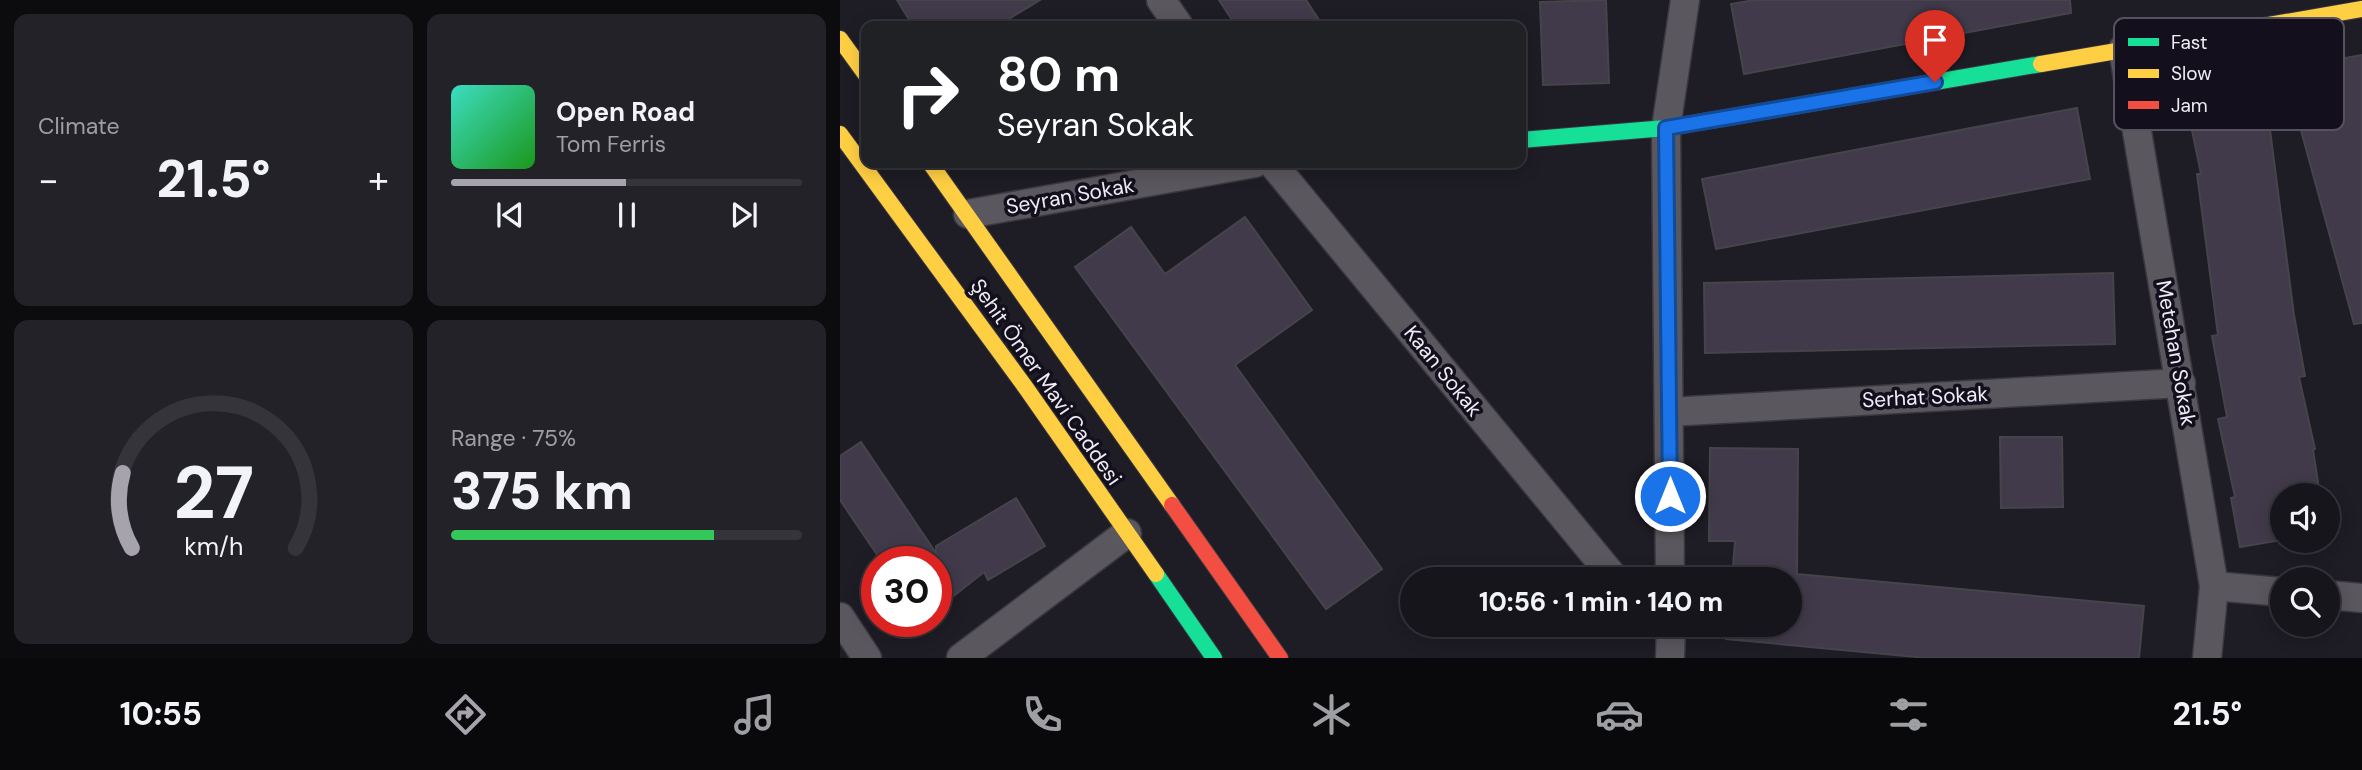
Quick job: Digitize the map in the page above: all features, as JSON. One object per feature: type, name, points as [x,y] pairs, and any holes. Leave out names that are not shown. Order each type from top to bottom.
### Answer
[{"type":"main road","points":[[2310,18],[2362,9]]},
{"type":"main road","points":[[840,39],[861,68]]},
{"type":"main road","points":[[1526,140],[1666,128],[2114,52]]},
{"type":"main road","name":"Şehit Ömer Mavi Caddesi","points":[[840,134],[861,163]]},
{"type":"main road","name":"Şehit Ömer Mavi Caddesi","points":[[865,168],[1026,388],[1214,658]]},
{"type":"main road","name":"Şehit Ömer Mavi Caddesi","points":[[934,168],[1280,658]]},
{"type":"street","points":[[1161,0],[1176,21]]},
{"type":"street","points":[[1670,567],[1666,128],[1685,0]]},
{"type":"street","name":"Metehan Sokak","points":[[2137,130],[2214,586],[2207,658]]},
{"type":"street","name":"Seyran Sokak","points":[[968,214],[1227,168]]},
{"type":"street","name":"Kaan Sokak","points":[[1276,168],[1605,567]]},
{"type":"street","name":"Serhat Sokak","points":[[1669,412],[2181,383]]},
{"type":"street","points":[[961,658],[1127,533]]},
{"type":"street","points":[[2214,586],[2270,591]]},
{"type":"street","points":[[2340,596],[2362,598]]},
{"type":"street","points":[[840,617],[867,658]]},
{"type":"street","points":[[840,652],[846,658]]},
{"type":"building","points":[[897,0],[1040,0],[1005,21],[910,21]]},
{"type":"building","points":[[1219,0],[1306,0],[1320,21],[1233,21]]},
{"type":"building","points":[[1606,0],[1609,83],[1543,85],[1540,2]]},
{"type":"building","points":[[1754,0],[2070,0],[2071,13],[1744,74],[1731,4]]},
{"type":"building","points":[[2362,55],[2362,323],[2354,324],[2301,130],[2344,130],[2344,58]]},
{"type":"building","points":[[2077,108],[2090,179],[1716,249],[1702,179]]},
{"type":"building","points":[[2192,130],[2270,130],[2294,315],[2305,376],[2299,377],[2315,449],[2318,483],[2270,483],[2270,542],[2240,547],[2231,498],[2235,497],[2218,419],[2227,417],[2212,336],[2218,335],[2197,174],[2201,174]]},
{"type":"building","points":[[1245,217],[1312,310],[1235,365],[1382,569],[1326,609],[1075,267],[1131,227],[1165,274]]},
{"type":"building","points":[[2113,273],[2115,344],[1705,353],[1704,283]]},
{"type":"building","points":[[2000,437],[2062,437],[2063,507],[2001,508]]},
{"type":"building","points":[[861,442],[931,546],[871,546],[840,500],[840,456]]},
{"type":"building","points":[[1710,448],[1798,449],[1797,567],[1733,567],[1735,541],[1709,541]]},
{"type":"building","points":[[1016,498],[1045,546],[988,580],[984,572],[952,597],[952,546],[936,546]]},
{"type":"building","points":[[1802,574],[2144,606],[2139,658],[1927,658],[1726,639],[1802,637]]},
{"type":"traffic: fast","points":[[1526,140],[1666,128],[2041,64]]},
{"type":"traffic: fast","points":[[1156,574],[1214,658]]},
{"type":"traffic: slow","points":[[2309,18],[2362,9]]},
{"type":"traffic: slow","points":[[840,39],[861,68]]},
{"type":"traffic: slow","points":[[2041,64],[2114,51]]},
{"type":"traffic: slow","points":[[840,134],[861,163]]},
{"type":"traffic: slow","points":[[865,168],[1026,388],[1156,574]]},
{"type":"traffic: slow","points":[[934,168],[1172,505]]},
{"type":"traffic: jam","points":[[1172,505],[1280,658]]},
{"type":"route","points":[[1670,496],[1666,128],[1935,82]]}]
